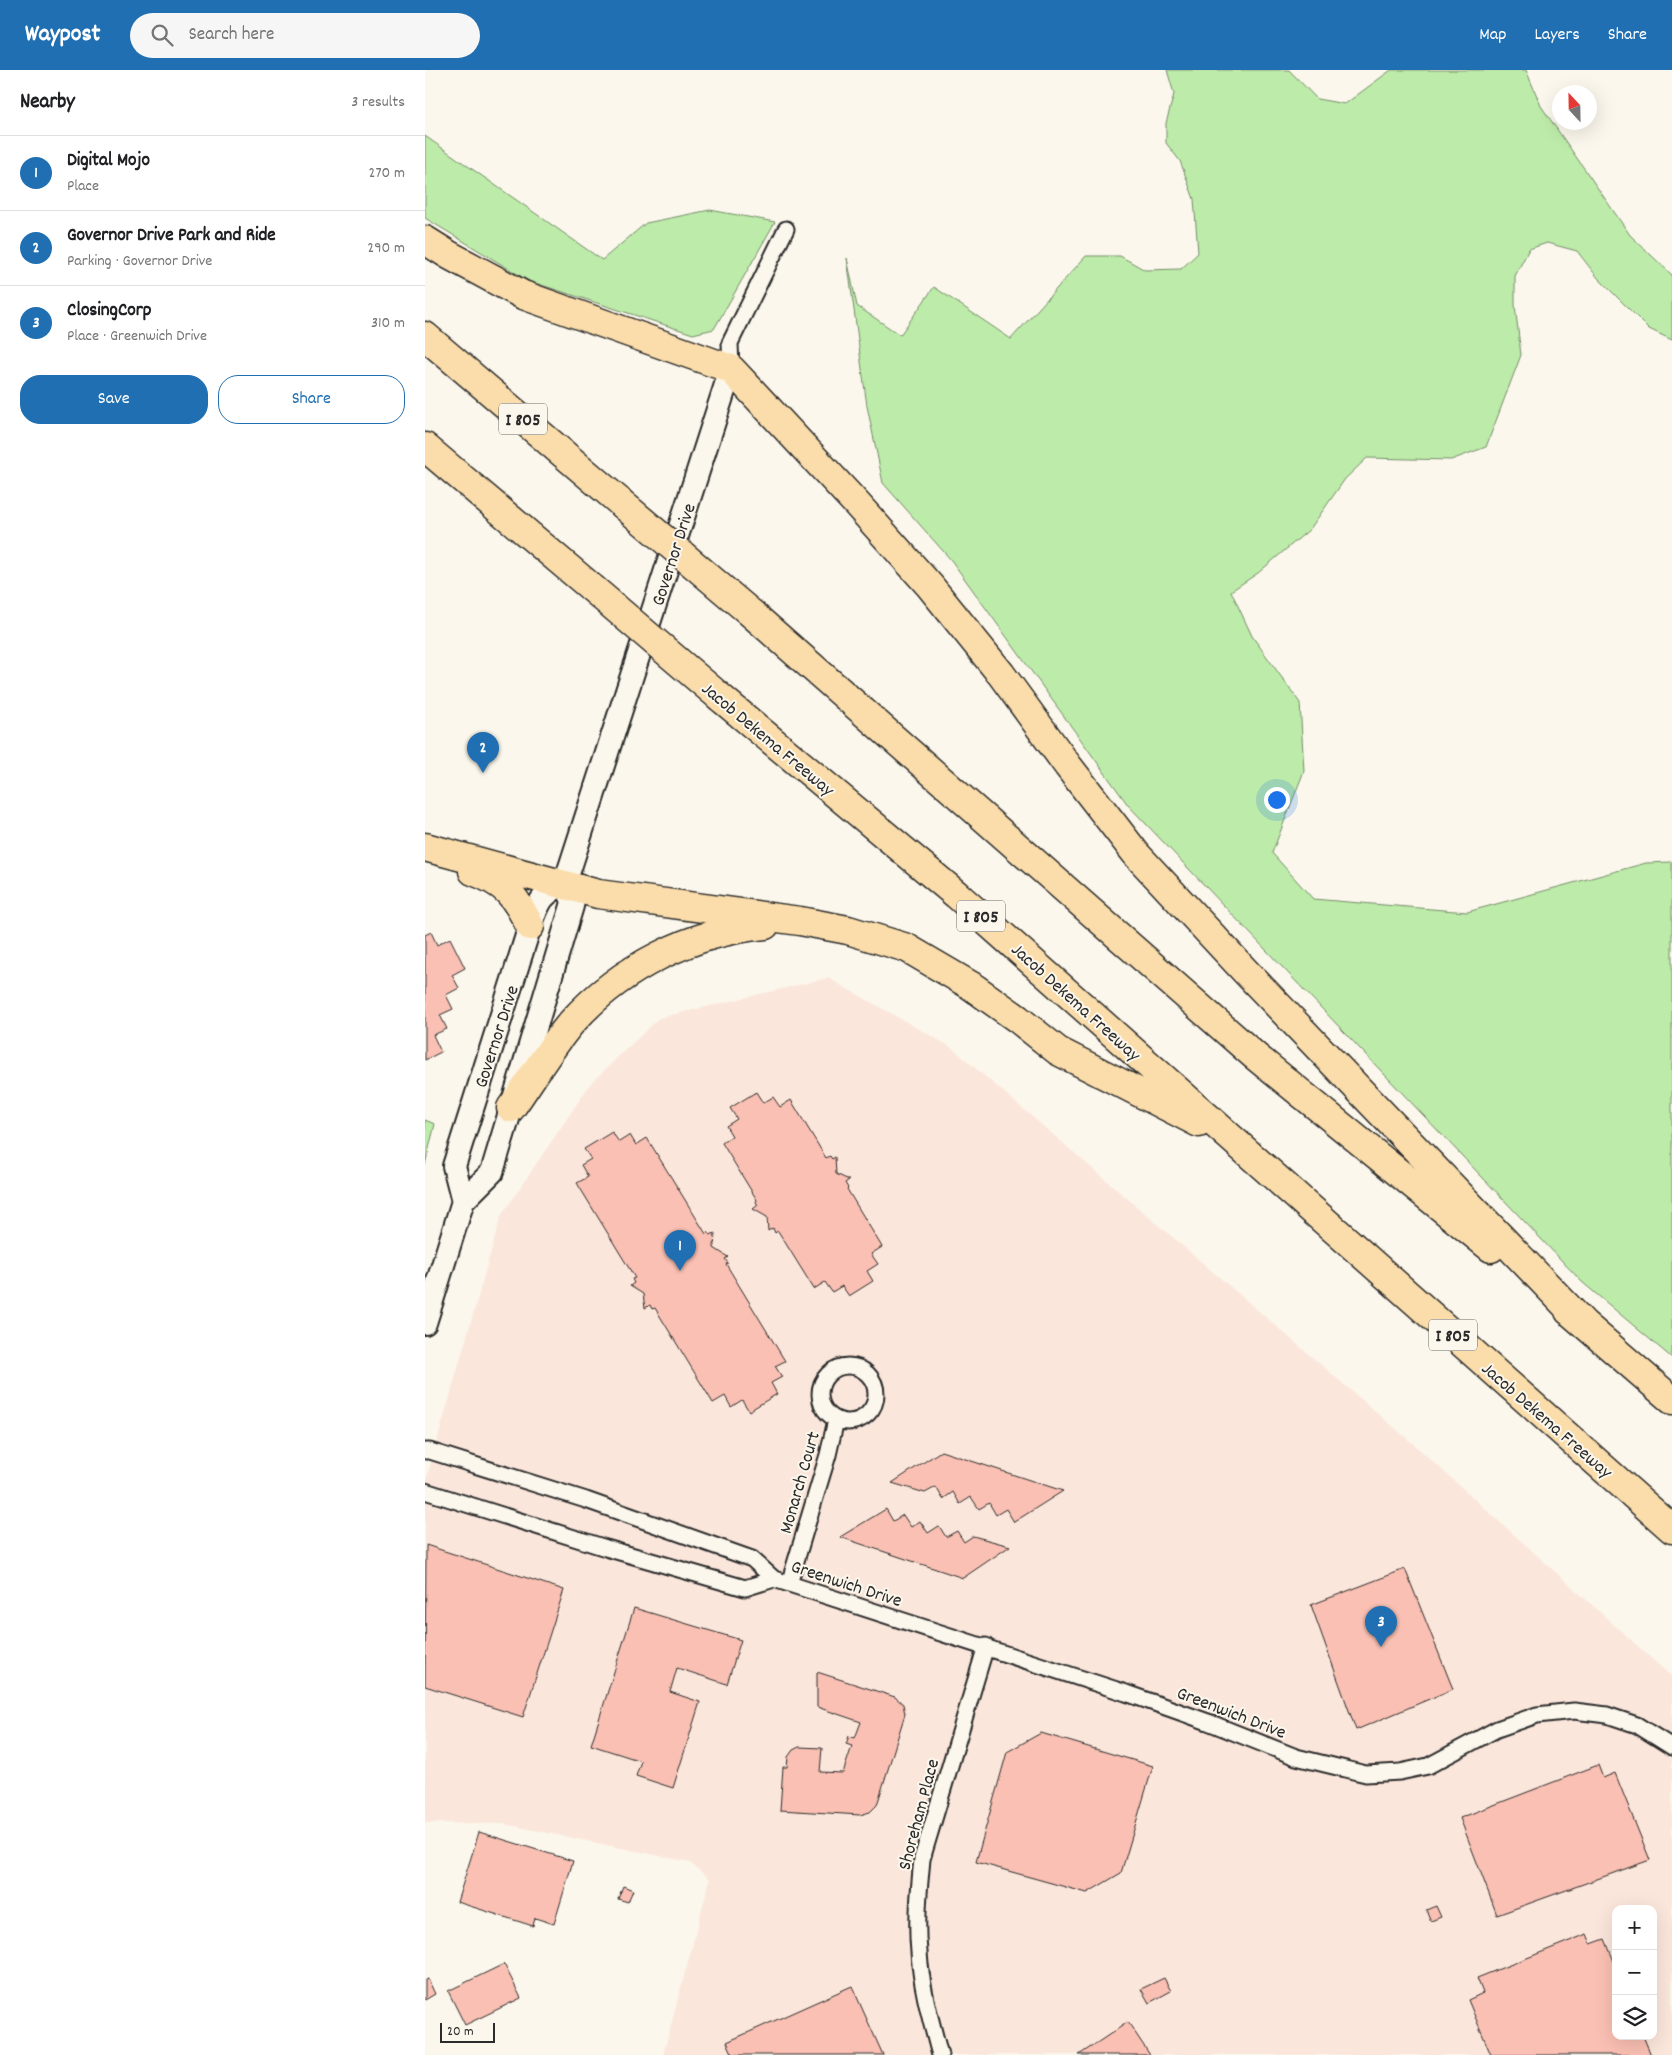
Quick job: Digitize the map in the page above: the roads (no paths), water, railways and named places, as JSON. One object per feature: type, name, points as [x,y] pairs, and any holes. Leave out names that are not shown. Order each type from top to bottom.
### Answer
[{"type":"highway","points":[[425,240],[523,295],[731,369],[930,586],[1001,674],[1068,766],[1137,855],[1245,971],[1583,1323]]},
{"type":"highway","name":"I 805","points":[[425,336],[752,614],[1255,1056],[1583,1323],[1672,1400]]},
{"type":"highway","name":"Jacob Dekema Freeway","points":[[425,447],[721,698],[957,894],[1672,1529]]},
{"type":"highway","points":[[425,847],[599,894],[800,921],[848,930],[907,948],[970,986],[1018,1019],[1058,1051],[1234,1141]]},
{"type":"highway","points":[[425,853],[483,874],[502,885],[516,900],[530,926]]},
{"type":"highway","points":[[511,1108],[571,1024],[603,992],[648,960],[697,939],[742,927],[800,921]]},
{"type":"main road","name":"Governor Drive","points":[[425,1323],[463,1201],[492,1172],[573,906],[573,901],[565,884],[731,369]]},
{"type":"main road","name":"Governor Drive","points":[[463,1201],[454,1166],[530,926],[541,900],[546,894],[565,884]]},
{"type":"street","name":"Governor Drive","points":[[731,369],[730,343],[786,229]]},
{"type":"street","name":"Monarch Court","points":[[789,1584],[828,1455],[836,1420]]},
{"type":"street","name":"Greenwich Drive","points":[[425,1451],[430,1450],[586,1500],[752,1559],[774,1579],[986,1646],[1135,1696],[1296,1757],[1366,1774],[1400,1772],[1429,1766],[1497,1729],[1537,1715],[1574,1710],[1607,1715],[1637,1725],[1672,1747]]},
{"type":"street","name":"Greenwich Drive","points":[[425,1492],[606,1548],[745,1588],[774,1579]]},
{"type":"street","name":"Shoreham Place","points":[[940,2055],[926,2004],[919,1952],[919,1887],[922,1859],[986,1646]]},
{"type":"place","name":"Governor Drive Park and Ride","points":[[483,773]]},
{"type":"place","name":"Digital Mojo","points":[[680,1271]]},
{"type":"place","name":"ClosingCorp","points":[[1381,1647]]}]
